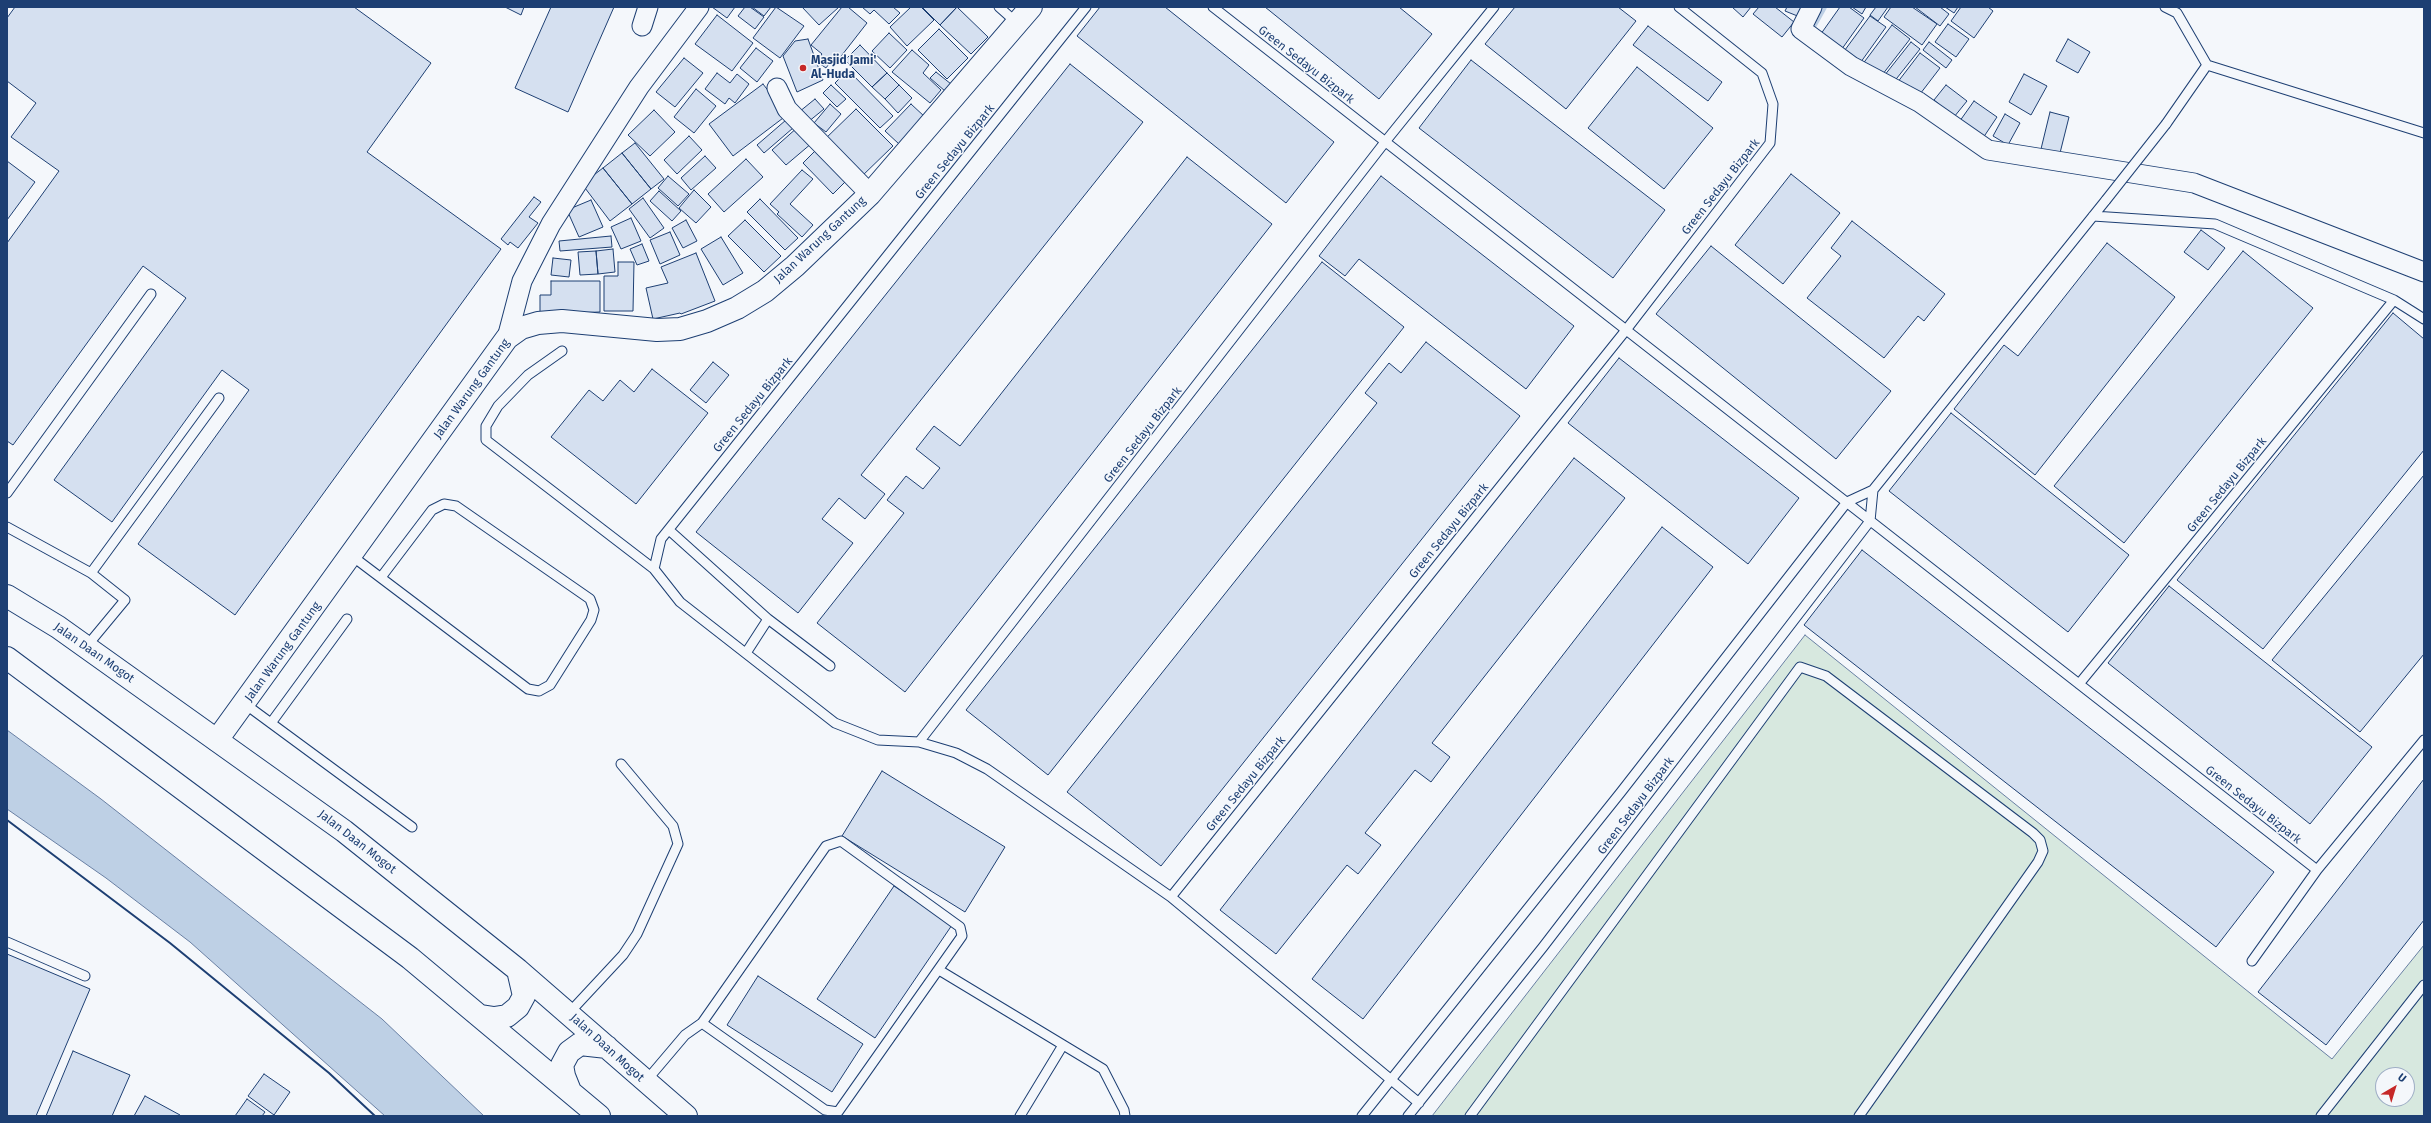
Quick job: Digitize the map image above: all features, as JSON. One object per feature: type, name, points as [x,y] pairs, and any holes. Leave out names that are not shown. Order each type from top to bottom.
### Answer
[{"type":"main road","name":"Jalan Warung Gantung","points":[[217,740],[245,704],[352,556],[507,338],[521,328],[538,323],[562,321],[657,330],[680,329],[707,321],[737,308],[770,287],[795,266],[870,194],[1031,7]]},
{"type":"main road","name":"Jalan Daan Mogot","points":[[7,596],[58,627],[338,826],[518,970],[569,1013],[645,1082],[686,1116]]},
{"type":"main road","points":[[7,658],[354,914],[481,1016],[599,1116]]},
{"type":"main road","points":[[481,1016],[494,1018],[507,1016],[518,1008],[524,996],[518,970]]},
{"type":"main road","points":[[570,1091],[562,1065],[569,1052],[580,1044],[607,1047]]},
{"type":"street","points":[[642,26],[648,7]]},
{"type":"street","points":[[507,338],[522,281],[551,224],[639,87],[698,7]]},
{"type":"street","points":[[1812,7],[1807,33],[1851,66],[1919,102],[1988,150],[2194,183],[2424,272]]},
{"type":"street","points":[[777,88],[787,109],[870,194]]},
{"type":"lane","points":[[999,7],[1017,24]]},
{"type":"lane","name":"Green Sedayu Bizpark","points":[[654,569],[661,540],[1086,7]]},
{"type":"lane","name":"Green Sedayu Bizpark","points":[[1213,7],[2317,870]]},
{"type":"lane","name":"Green Sedayu Bizpark","points":[[919,742],[1386,142],[1494,7]]},
{"type":"lane","name":"Green Sedayu Bizpark","points":[[1171,897],[1626,330],[1770,143],[1774,104],[1762,72],[1679,7]]},
{"type":"lane","points":[[2165,7],[2177,13],[2208,65],[2424,133]]},
{"type":"lane","name":"Green Sedayu Bizpark","points":[[1362,1116],[1392,1081],[1847,502],[1873,490],[2166,124],[2208,65]]},
{"type":"lane","points":[[2093,216],[2215,224],[2394,300],[2424,319]]},
{"type":"lane","points":[[7,493],[151,294]]},
{"type":"lane","name":"Green Sedayu Bizpark","points":[[2079,684],[2394,300]]},
{"type":"lane","points":[[562,351],[528,375],[498,406],[486,426],[486,440],[654,569],[680,602],[835,723],[878,740],[919,742],[956,753],[988,769],[1171,897],[1419,1103]]},
{"type":"lane","points":[[91,573],[219,398]]},
{"type":"lane","points":[[1870,520],[1873,490]]},
{"type":"lane","points":[[352,556],[382,576],[528,689],[539,691],[550,685],[590,620],[594,610],[590,599],[456,506],[444,504],[432,510],[382,576]]},
{"type":"lane","name":"Green Sedayu Bizpark","points":[[1408,1116],[1543,947],[1870,520]]},
{"type":"lane","points":[[7,527],[91,573],[125,600],[86,647]]},
{"type":"lane","points":[[669,530],[768,619],[830,666]]},
{"type":"lane","points":[[746,653],[768,619]]},
{"type":"lane","points":[[271,723],[347,620]]},
{"type":"lane","points":[[1470,1116],[1800,667],[1826,676],[2034,834],[2040,840],[2043,851],[2038,862],[1859,1116]]},
{"type":"lane","points":[[245,704],[412,827]]},
{"type":"lane","points":[[2252,961],[2317,870],[2424,740]]},
{"type":"lane","points":[[569,1013],[623,955],[638,934],[678,844],[673,826],[621,764]]},
{"type":"lane","points":[[645,1082],[685,1035],[702,1023],[826,846],[840,841],[960,927],[962,936],[840,1114],[825,1110],[702,1023]]},
{"type":"lane","points":[[7,942],[84,976]]},
{"type":"lane","points":[[939,970],[1103,1069],[1124,1110],[1125,1116]]},
{"type":"lane","points":[[2321,1116],[2424,985]]},
{"type":"lane","points":[[1020,1116],[1063,1044]]},
{"type":"shaded area","points":[[1805,635],[2332,1059],[2424,945],[2424,1116],[1432,1116]]},
{"type":"water","points":[[7,730],[101,799],[382,1019],[484,1116],[385,1116],[190,942],[106,878],[7,809]]},
{"type":"building","points":[[15,7],[354,7],[431,63],[367,152],[501,249],[235,615],[138,544],[249,390],[222,370],[112,522],[54,480],[186,298],[143,266],[13,445],[7,441],[7,243],[59,171],[11,137],[36,103],[7,81],[7,18]]},
{"type":"building","points":[[505,7],[524,7],[521,15]]},
{"type":"building","points":[[551,7],[614,7],[568,112],[515,88]]},
{"type":"building","points":[[712,7],[735,7],[727,18]]},
{"type":"building","points":[[745,7],[750,7],[764,17],[755,29],[738,16]]},
{"type":"building","points":[[752,7],[771,7],[764,16]]},
{"type":"building","points":[[776,7],[804,26],[780,58],[753,38]]},
{"type":"building","points":[[802,7],[839,7],[819,25]]},
{"type":"building","points":[[842,7],[848,7],[867,23],[835,64],[831,61],[826,68],[816,61],[822,54],[811,45]]},
{"type":"building","points":[[862,7],[893,7],[900,13],[889,24],[874,10],[870,14]]},
{"type":"building","points":[[911,7],[921,7],[934,20],[907,46],[890,27]]},
{"type":"building","points":[[922,7],[957,7],[940,25]]},
{"type":"building","points":[[957,7],[988,37],[971,54],[940,25]]},
{"type":"building","points":[[1100,7],[1165,7],[1334,142],[1286,203],[1077,36]]},
{"type":"building","points":[[1265,7],[1399,7],[1432,34],[1379,99]]},
{"type":"building","points":[[1515,7],[1618,7],[1636,21],[1566,109],[1485,44]]},
{"type":"building","points":[[1732,7],[1751,7],[1743,17]]},
{"type":"building","points":[[1759,7],[1775,7],[1794,22],[1782,37],[1753,14]]},
{"type":"building","points":[[1787,7],[1804,7],[1800,17],[1785,11]]},
{"type":"building","points":[[1840,7],[1849,7],[1864,18],[1839,53],[1818,38]]},
{"type":"building","points":[[1852,7],[1866,7],[1862,14]]},
{"type":"building","points":[[1876,7],[1888,7],[1878,21],[1870,15]]},
{"type":"building","points":[[1891,7],[1912,7],[1937,24],[1922,45],[1884,17]]},
{"type":"building","points":[[1915,7],[1940,7],[1949,14],[1940,26]]},
{"type":"building","points":[[1945,7],[1958,7],[1954,13]]},
{"type":"building","points":[[1961,7],[1988,7],[1993,11],[1974,38],[1951,21]]},
{"type":"building","points":[[717,15],[753,43],[732,71],[695,44]]},
{"type":"building","points":[[1870,16],[1886,27],[1858,66],[1842,54]]},
{"type":"building","points":[[1948,24],[1969,39],[1956,57],[1935,42]]},
{"type":"building","points":[[1892,25],[1910,39],[1879,79],[1862,65]]},
{"type":"building","points":[[1648,26],[1722,82],[1708,101],[1633,45]]},
{"type":"building","points":[[939,29],[968,58],[947,79],[918,50]]},
{"type":"building","points":[[889,33],[907,50],[890,68],[872,51]]},
{"type":"building","name":"Masjid Jami' Al-Huda","points":[[808,39],[823,80],[797,92],[783,56],[795,41]]},
{"type":"building","points":[[2068,39],[2090,52],[2078,73],[2056,61]]},
{"type":"building","points":[[1911,42],[1920,49],[1893,83],[1884,76]]},
{"type":"building","points":[[1929,42],[1952,60],[1946,68],[1923,50]]},
{"type":"building","points":[[860,45],[887,73],[872,87],[845,60]]},
{"type":"building","points":[[756,48],[773,61],[757,82],[740,68]]},
{"type":"building","points":[[912,50],[929,65],[923,73],[941,90],[930,103],[892,72]]},
{"type":"building","points":[[1920,53],[1940,68],[1917,98],[1897,83]]},
{"type":"building","points":[[684,58],[703,73],[675,107],[656,92]]},
{"type":"building","points":[[1471,60],[1665,210],[1613,278],[1419,128]]},
{"type":"building","points":[[1070,64],[1143,122],[861,475],[885,494],[865,519],[839,498],[822,519],[853,543],[798,613],[696,532]]},
{"type":"building","points":[[1637,67],[1713,128],[1664,189],[1588,128]]},
{"type":"building","points":[[848,70],[893,116],[880,128],[835,83]]},
{"type":"building","points":[[936,72],[951,84],[945,91],[930,78]]},
{"type":"building","points":[[717,73],[730,83],[737,74],[749,84],[735,103],[729,98],[725,104],[705,89]]},
{"type":"building","points":[[887,73],[899,85],[885,99],[872,87]]},
{"type":"building","points":[[2024,74],[2047,86],[2031,115],[2009,102]]},
{"type":"building","points":[[763,84],[787,115],[733,156],[709,124]]},
{"type":"building","points":[[831,85],[846,99],[837,107],[823,93]]},
{"type":"building","points":[[899,85],[912,98],[898,113],[885,99]]},
{"type":"building","points":[[1946,85],[1967,101],[1954,117],[1934,100]]},
{"type":"building","points":[[696,89],[716,106],[694,133],[674,117]]},
{"type":"building","points":[[815,99],[824,109],[808,122],[799,112]]},
{"type":"building","points":[[1974,101],[1997,117],[1981,141],[1957,125]]},
{"type":"building","points":[[830,104],[841,114],[826,132],[814,123]]},
{"type":"building","points":[[911,104],[925,117],[899,144],[885,131]]},
{"type":"building","points":[[856,109],[893,146],[860,178],[823,141]]},
{"type":"building","points":[[654,110],[675,132],[650,156],[628,135]]},
{"type":"building","points":[[2050,112],[2069,117],[2060,153],[2041,149]]},
{"type":"building","points":[[2005,114],[2020,123],[2008,145],[1993,136]]},
{"type":"building","points":[[786,120],[793,128],[764,153],[757,145]]},
{"type":"building","points":[[798,127],[812,143],[786,165],[772,150]]},
{"type":"building","points":[[689,136],[702,150],[677,174],[664,160]]},
{"type":"building","points":[[635,143],[664,179],[651,189],[622,153]]},
{"type":"building","points":[[817,149],[847,180],[833,194],[803,163]]},
{"type":"building","points":[[622,153],[651,189],[632,204],[603,168]]},
{"type":"building","points":[[705,156],[716,168],[691,190],[681,178]]},
{"type":"building","points":[[1187,157],[1272,224],[905,692],[817,623],[904,513],[887,500],[906,476],[923,489],[940,468],[916,449],[934,426],[960,446]]},
{"type":"building","points":[[746,159],[763,177],[724,212],[708,194]]},
{"type":"building","points":[[7,161],[35,182],[7,220]]},
{"type":"building","points":[[603,168],[632,204],[610,221],[582,184]]},
{"type":"building","points":[[802,170],[813,179],[790,204],[813,225],[802,237],[777,214],[779,212],[770,204]]},
{"type":"building","points":[[1791,174],[1840,213],[1783,284],[1735,245]]},
{"type":"building","points":[[668,176],[689,194],[678,206],[658,188]]},
{"type":"building","points":[[1381,176],[1574,326],[1526,389],[1359,259],[1345,276],[1319,256]]},
{"type":"building","points":[[694,190],[711,207],[696,223],[679,208]]},
{"type":"building","points":[[659,191],[681,211],[672,221],[650,201]]},
{"type":"building","points":[[534,197],[541,202],[529,217],[538,223],[518,248],[510,242],[508,245],[501,239]]},
{"type":"building","points":[[643,198],[664,228],[650,238],[629,209]]},
{"type":"building","points":[[760,199],[798,238],[785,250],[747,212]]},
{"type":"building","points":[[591,200],[603,227],[579,237],[567,210]]},
{"type":"building","points":[[631,218],[641,241],[621,249],[611,227]]},
{"type":"building","points":[[686,220],[697,241],[683,248],[672,228]]},
{"type":"building","points":[[745,220],[781,256],[764,272],[728,236]]},
{"type":"building","points":[[1852,221],[1945,294],[1924,321],[1918,316],[1884,358],[1807,298],[1841,256],[1831,248]]},
{"type":"building","points":[[2201,230],[2225,248],[2208,270],[2184,252]]},
{"type":"building","points":[[670,232],[680,255],[660,264],[650,240]]},
{"type":"building","points":[[611,236],[612,247],[560,251],[559,241]]},
{"type":"building","points":[[721,237],[743,273],[723,285],[701,249]]},
{"type":"building","points":[[2107,243],[2175,297],[2035,475],[1954,409],[2004,345],[2018,356]]},
{"type":"building","points":[[642,244],[649,261],[637,265],[630,249]]},
{"type":"building","points":[[1711,246],[1891,391],[1836,459],[1656,314]]},
{"type":"building","points":[[613,249],[615,272],[598,274],[596,251]]},
{"type":"building","points":[[596,251],[598,274],[580,275],[578,252]]},
{"type":"building","points":[[2243,251],[2313,308],[2124,543],[2054,486]]},
{"type":"building","points":[[696,253],[715,301],[681,314],[653,319],[646,288],[668,283],[661,267]]},
{"type":"building","points":[[553,258],[571,260],[569,277],[551,275]]},
{"type":"building","points":[[618,262],[634,262],[633,311],[604,311],[604,276],[618,276]]},
{"type":"building","points":[[1322,262],[1404,327],[1048,775],[966,710]]},
{"type":"building","points":[[551,281],[600,281],[600,312],[540,314],[540,295],[551,295]]},
{"type":"building","points":[[2393,313],[2424,339],[2424,450],[2263,649],[2177,580]]},
{"type":"building","points":[[1426,342],[1520,416],[1161,866],[1067,792],[1377,403],[1365,393],[1389,363],[1401,373]]},
{"type":"building","points":[[1619,358],[1799,498],[1748,564],[1568,423]]},
{"type":"building","points":[[713,362],[729,375],[706,403],[690,390]]},
{"type":"building","points":[[652,369],[708,413],[636,504],[551,437],[589,390],[603,401],[620,380],[634,392]]},
{"type":"building","points":[[1951,413],[2129,555],[2068,632],[1889,491]]},
{"type":"building","points":[[1574,458],[1625,498],[1432,743],[1450,757],[1431,782],[1415,770],[1365,833],[1381,845],[1358,874],[1347,865],[1276,954],[1220,910]]},
{"type":"building","points":[[2424,475],[2424,654],[2360,732],[2272,660]]},
{"type":"building","points":[[1662,527],[1713,567],[1363,1019],[1312,979]]},
{"type":"building","points":[[1862,550],[2274,872],[2216,947],[1804,625]]},
{"type":"building","points":[[2169,586],[2372,747],[2310,824],[2108,663]]},
{"type":"building","points":[[882,771],[1005,847],[965,912],[842,836]]},
{"type":"building","points":[[2424,779],[2424,920],[2326,1045],[2258,992]]},
{"type":"building","points":[[894,886],[952,925],[875,1038],[817,999]]},
{"type":"building","points":[[7,954],[90,989],[36,1116],[7,1116]]},
{"type":"building","points":[[758,976],[863,1044],[832,1092],[727,1025]]},
{"type":"building","points":[[73,1051],[130,1075],[112,1116],[46,1116]]},
{"type":"building","points":[[264,1074],[290,1092],[274,1115],[248,1096]]},
{"type":"building","points":[[145,1096],[180,1115],[134,1116]]},
{"type":"building","points":[[247,1099],[265,1112],[262,1116],[235,1116]]},
{"type":"waterway","points":[[1810,32],[1824,7]]},
{"type":"wall","points":[[7,820],[170,943],[329,1073],[375,1116]]},
{"type":"place","name":"Masjid Jami' Al-Huda","points":[[803,68]]}]
